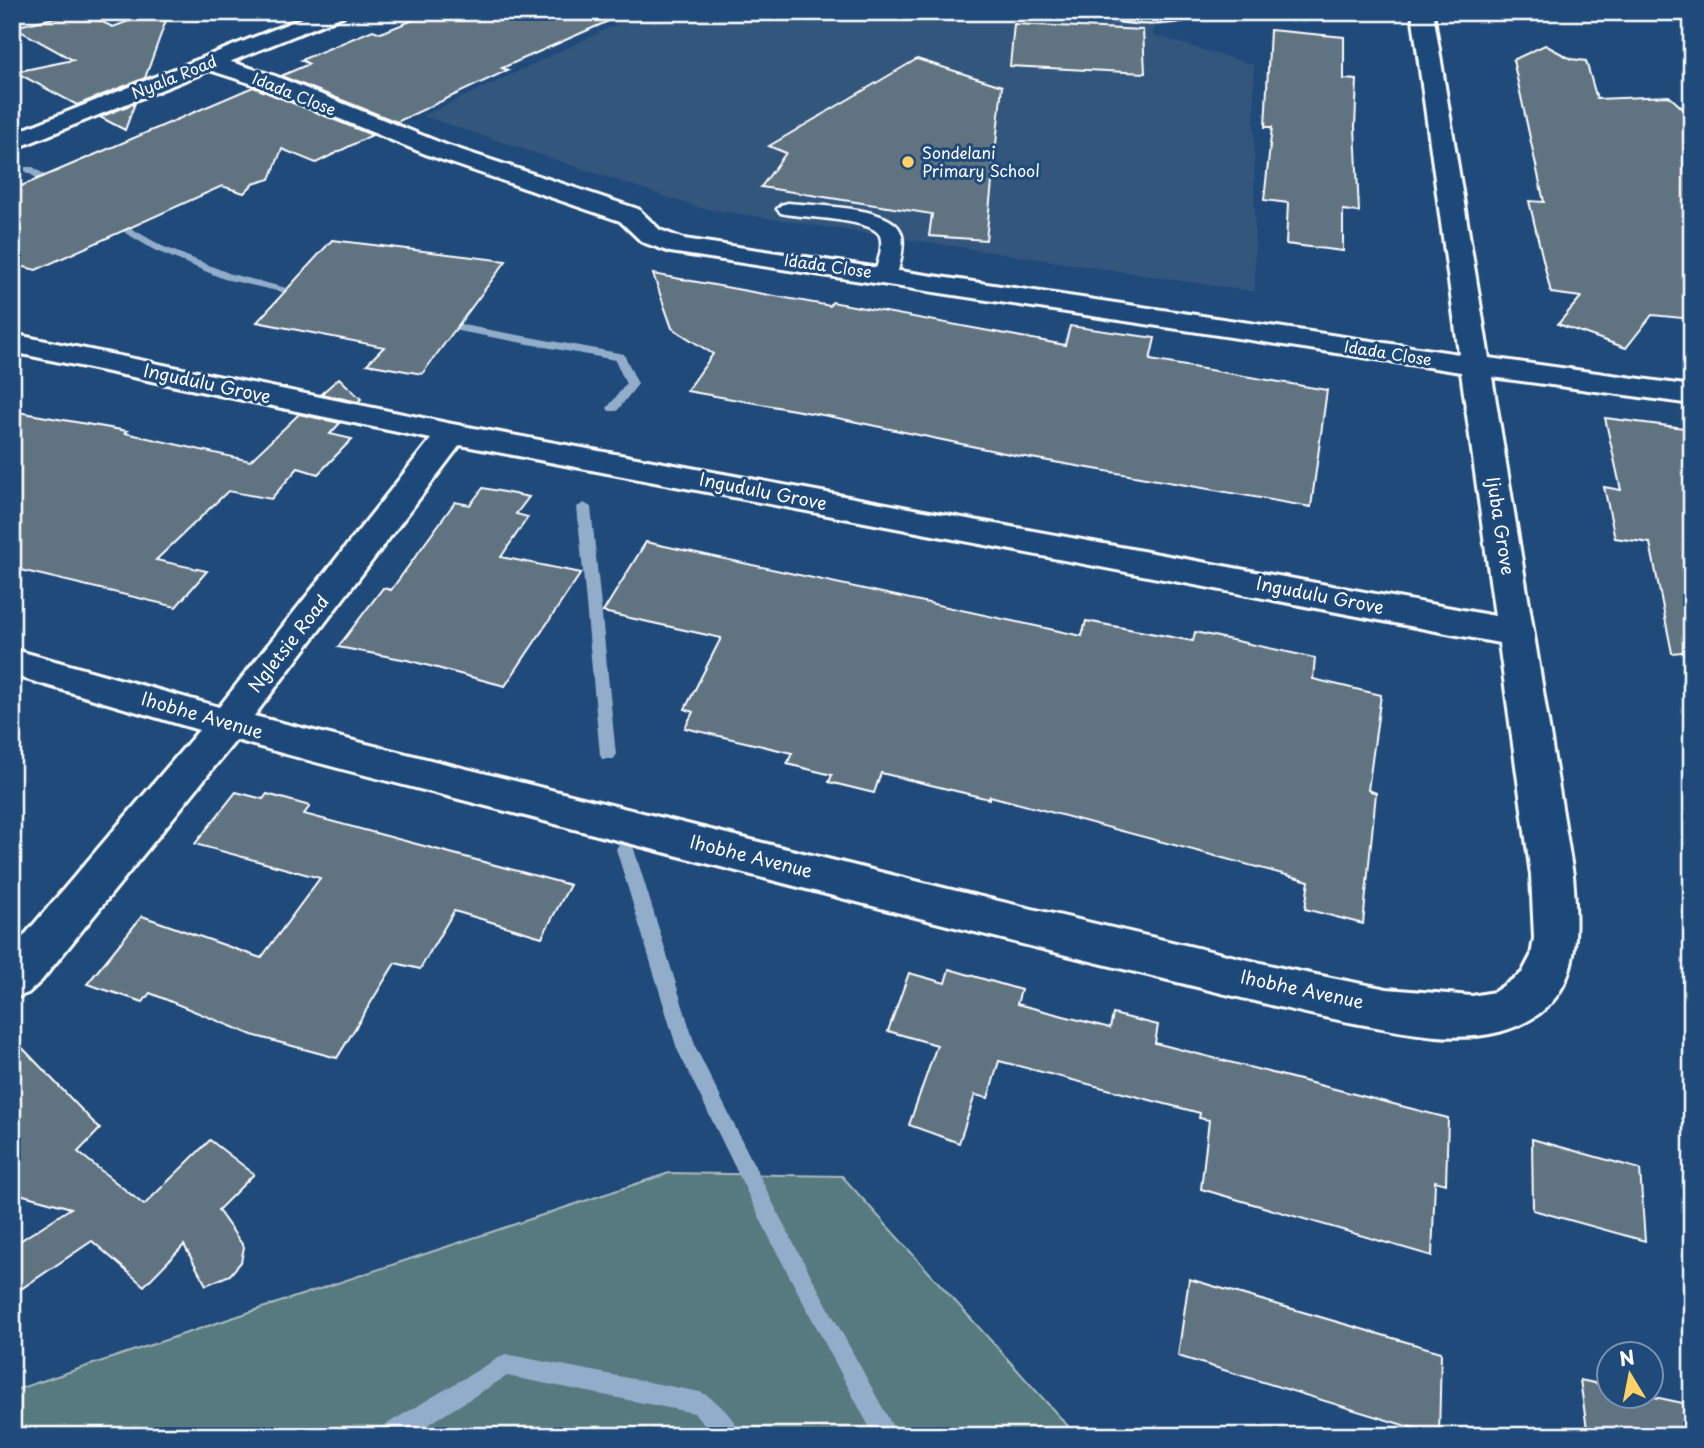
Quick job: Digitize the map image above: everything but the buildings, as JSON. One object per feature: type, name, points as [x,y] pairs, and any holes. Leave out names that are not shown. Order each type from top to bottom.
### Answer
[{"type":"street","name":"Nyala Road","points":[[12,143],[336,12]]},
{"type":"street","name":"Ijuba Grove","points":[[1422,12],[1546,825],[1555,930],[1550,973],[1531,995],[1497,1012]]},
{"type":"street","name":"Idada Close","points":[[211,63],[267,81],[437,150],[629,215],[651,236],[679,246],[886,274],[1476,367],[1692,395]]},
{"type":"street","name":"Ingudulu Grove","points":[[12,343],[452,434],[1516,633]]},
{"type":"street","name":"Ngletsie Road","points":[[12,979],[26,967],[227,724],[452,434]]},
{"type":"street","name":"Ihobhe Avenue","points":[[12,662],[227,724],[1043,932],[1390,1009],[1444,1015],[1497,1012]]},
{"type":"lane","points":[[1100,12],[1149,22],[1179,18],[1195,12]]},
{"type":"lane","points":[[788,209],[867,219],[883,225],[890,231],[891,241],[886,274]]},
{"type":"shaded area","name":"Sondelani Primary School","points":[[643,12],[1158,12],[1153,35],[1254,65],[1255,292],[700,208],[423,116]]},
{"type":"green space","points":[[669,1173],[842,1176],[1077,1436],[12,1436],[12,1391]]},
{"type":"waterway","points":[[29,169],[60,188]]},
{"type":"waterway","points":[[108,218],[158,248],[228,277],[304,294]]},
{"type":"waterway","points":[[435,324],[620,357],[632,384],[613,408]]},
{"type":"waterway","points":[[584,507],[608,755]]},
{"type":"waterway","points":[[625,849],[687,1049],[781,1240],[887,1436]]},
{"type":"waterway","points":[[388,1436],[505,1365],[700,1403],[731,1436]]},
{"type":"place","name":"Sondelani Primary School","points":[[908,162]]}]
